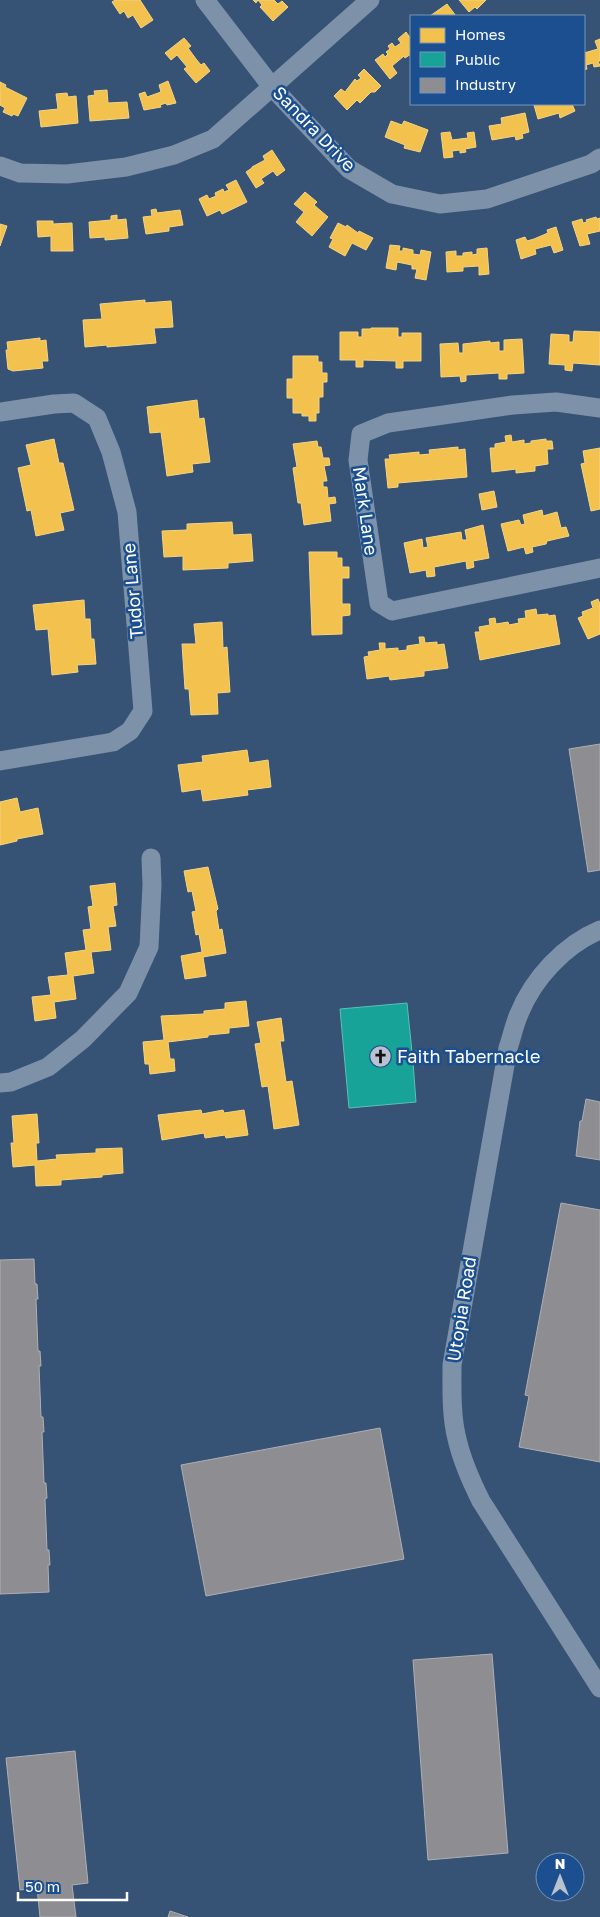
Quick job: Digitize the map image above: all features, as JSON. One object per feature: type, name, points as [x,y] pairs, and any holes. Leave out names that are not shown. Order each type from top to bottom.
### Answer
[{"type":"street","name":"Sandra Drive","points":[[205,0],[272,87],[349,169],[392,194],[440,204],[487,199],[591,164],[600,158]]},
{"type":"street","points":[[0,166],[20,173],[67,174],[126,167],[174,155],[213,140],[370,0]]},
{"type":"street","name":"Mark Lane","points":[[600,408],[548,402],[513,405],[388,423],[361,434],[358,460],[379,603],[392,611],[600,568]]},
{"type":"street","name":"Tudor Lane","points":[[0,412],[54,404],[74,404],[97,418],[111,452],[127,512],[143,711],[130,731],[113,742],[0,761]]},
{"type":"street","points":[[0,1082],[11,1082],[48,1067],[83,1039],[128,993],[149,947],[152,884],[150,858]]},
{"type":"street","name":"Utopia Road","points":[[600,930],[590,934],[559,956],[534,987],[516,1022],[508,1048],[458,1323],[452,1365],[452,1404],[456,1439],[468,1474],[481,1501],[600,1688]]},
{"type":"building: Homes","points":[[115,0],[140,0],[153,20],[141,28],[133,15],[128,18],[124,11],[120,14],[112,2]]},
{"type":"building: Homes","points":[[258,0],[274,0],[278,4],[282,1],[288,7],[273,21],[260,7],[262,5]]},
{"type":"building: Homes","points":[[459,0],[486,0],[477,9],[475,7],[469,12]]},
{"type":"building: Homes","points":[[447,4],[455,15],[431,15]]},
{"type":"building: Homes","points":[[406,32],[410,38],[410,55],[405,58],[404,56],[392,66],[397,73],[390,79],[375,60],[383,54],[385,57],[388,54],[386,52],[390,49],[388,46],[392,43],[395,47],[401,43],[398,39]]},
{"type":"building: Homes","points":[[184,38],[191,46],[188,48],[196,59],[201,65],[204,63],[210,71],[196,83],[184,69],[187,67],[177,55],[171,60],[165,53]]},
{"type":"building: Homes","points":[[600,39],[600,61],[598,61],[600,66],[594,67],[593,63],[586,65],[587,69],[585,70],[585,53],[598,49],[595,41]]},
{"type":"building: Homes","points":[[364,69],[381,86],[375,92],[371,92],[360,103],[357,100],[347,110],[334,96],[341,89],[345,92],[355,79],[357,81],[361,78],[358,75]]},
{"type":"building: Homes","points":[[168,81],[176,103],[167,105],[166,103],[160,105],[161,107],[144,110],[139,94],[145,92],[147,97],[161,92],[159,85]]},
{"type":"building: Homes","points":[[0,82],[6,85],[5,87],[27,98],[18,116],[13,114],[12,116],[3,112],[5,108],[0,105]]},
{"type":"building: Homes","points":[[107,90],[108,103],[127,102],[129,118],[90,121],[88,96],[95,95],[94,91]]},
{"type":"building: Homes","points":[[67,93],[68,97],[76,96],[78,123],[41,127],[39,111],[58,109],[56,94]]},
{"type":"building: Homes","points":[[534,105],[572,105],[575,111],[560,118],[559,113],[538,119]]},
{"type":"building: Homes","points":[[525,113],[529,132],[522,134],[523,138],[516,140],[515,136],[492,140],[489,126],[502,124],[501,118]]},
{"type":"building: Homes","points":[[391,121],[402,125],[404,121],[428,130],[420,152],[404,148],[405,145],[385,137]]},
{"type":"building: Homes","points":[[450,132],[452,140],[468,138],[467,133],[474,132],[476,147],[465,149],[466,152],[460,153],[460,150],[452,151],[453,157],[444,158],[441,133]]},
{"type":"building: Homes","points":[[272,150],[285,170],[277,176],[273,171],[261,179],[264,183],[256,188],[246,172],[265,160],[263,156]]},
{"type":"building: Homes","points":[[236,180],[247,202],[222,214],[220,210],[207,216],[199,199],[207,195],[209,199],[216,196],[215,193],[223,189],[224,192],[229,190],[226,185]]},
{"type":"building: Homes","points":[[305,192],[317,202],[314,205],[328,217],[312,236],[296,222],[304,212],[294,204]]},
{"type":"building: Homes","points":[[156,209],[157,213],[180,210],[183,225],[169,227],[169,231],[146,234],[143,217],[152,216],[151,210]]},
{"type":"building: Homes","points":[[117,215],[117,220],[126,219],[128,238],[105,240],[105,237],[90,238],[89,222],[111,220],[111,216]]},
{"type":"building: Homes","points":[[596,217],[597,219],[600,218],[600,231],[587,234],[590,244],[580,246],[572,222],[582,219],[583,223]]},
{"type":"building: Homes","points":[[37,221],[53,221],[53,224],[72,223],[73,251],[51,251],[51,236],[38,237]]},
{"type":"building: Homes","points":[[338,223],[346,227],[347,225],[358,233],[359,231],[373,238],[366,250],[352,243],[345,256],[329,247],[333,239],[330,238]]},
{"type":"building: Homes","points":[[0,224],[7,226],[0,246]]},
{"type":"building: Homes","points":[[556,227],[563,250],[554,253],[551,245],[535,249],[536,254],[521,259],[516,240],[525,237],[527,241],[534,239],[548,233],[547,230]]},
{"type":"building: Homes","points":[[390,245],[400,246],[399,251],[403,251],[403,248],[413,250],[413,254],[420,255],[421,250],[431,252],[426,280],[415,278],[417,269],[412,269],[412,265],[397,262],[396,270],[386,268]]},
{"type":"building: Homes","points":[[487,248],[489,274],[479,275],[479,266],[463,267],[463,271],[447,272],[446,252],[456,251],[456,256],[463,256],[463,253],[472,252],[472,255],[477,254],[477,249]]},
{"type":"building: Homes","points":[[145,300],[145,303],[171,301],[173,327],[154,328],[156,343],[85,347],[83,320],[102,319],[100,304]]},
{"type":"building: Homes","points":[[398,328],[398,337],[402,337],[402,333],[421,333],[421,361],[403,361],[403,368],[396,368],[396,361],[363,360],[363,367],[356,367],[356,360],[340,360],[340,332],[358,332],[358,337],[362,337],[362,329]]},
{"type":"building: Homes","points":[[574,331],[600,332],[600,365],[573,363],[572,371],[565,370],[565,365],[549,364],[551,334],[569,335],[569,342],[573,342]]},
{"type":"building: Homes","points":[[40,338],[40,341],[46,340],[48,361],[42,361],[43,368],[13,371],[8,369],[7,342]]},
{"type":"building: Homes","points":[[522,339],[524,373],[507,374],[507,379],[499,379],[499,373],[466,375],[466,381],[461,382],[460,376],[441,377],[440,344],[458,343],[459,353],[463,353],[463,344],[490,341],[490,343],[499,342],[499,351],[504,351],[504,340]]},
{"type":"building: Homes","points":[[293,356],[318,356],[318,362],[322,362],[322,373],[327,373],[327,382],[323,382],[323,397],[319,397],[319,413],[316,413],[316,421],[309,421],[309,416],[302,416],[302,413],[293,413],[293,398],[287,398],[287,379],[293,379]]},
{"type":"building: Homes","points":[[197,400],[199,419],[204,418],[210,462],[192,464],[193,472],[167,476],[161,432],[150,433],[147,407]]},
{"type":"building: Homes","points":[[511,435],[512,442],[524,440],[524,444],[546,439],[546,441],[552,441],[553,449],[547,449],[548,464],[535,466],[535,471],[516,473],[516,469],[492,472],[490,448],[495,448],[495,444],[506,442],[505,436]]},
{"type":"building: Homes","points":[[54,439],[59,463],[63,463],[74,510],[60,513],[64,530],[36,536],[31,510],[27,511],[18,468],[31,465],[26,445]]},
{"type":"building: Homes","points":[[317,441],[318,447],[321,447],[323,458],[329,458],[330,465],[324,466],[327,481],[323,481],[323,487],[327,487],[328,498],[335,497],[336,503],[329,504],[331,521],[304,525],[301,503],[298,503],[293,468],[297,467],[293,444]]},
{"type":"building: Homes","points":[[458,447],[458,450],[465,449],[467,477],[398,483],[398,487],[388,488],[385,459],[390,459],[389,455],[419,452],[419,455],[430,454],[429,450]]},
{"type":"building: Homes","points":[[600,448],[600,509],[591,511],[581,464],[585,463],[583,451]]},
{"type":"building: Homes","points":[[494,491],[497,507],[482,510],[479,494]]},
{"type":"building: Homes","points":[[542,510],[543,516],[557,512],[561,528],[566,527],[569,536],[532,547],[533,552],[526,554],[524,547],[508,551],[501,524],[519,520],[521,525],[525,524],[523,515]]},
{"type":"building: Homes","points":[[232,522],[233,535],[251,534],[253,561],[228,563],[228,568],[183,570],[183,556],[164,557],[162,531],[187,530],[187,524]]},
{"type":"building: Homes","points":[[483,525],[489,558],[473,561],[474,567],[467,569],[466,561],[434,567],[435,576],[427,577],[426,570],[410,573],[404,543],[422,539],[423,548],[428,547],[426,538],[461,532],[462,540],[467,540],[465,530]]},
{"type":"building: Homes","points":[[309,552],[337,552],[337,558],[342,558],[342,567],[349,567],[349,578],[342,578],[342,604],[350,604],[350,615],[342,616],[342,634],[312,635]]},
{"type":"building: Homes","points":[[598,599],[600,604],[600,634],[588,639],[578,618],[583,616],[582,612],[593,608],[591,602]]},
{"type":"building: Homes","points":[[84,600],[85,619],[90,619],[91,639],[94,639],[96,664],[77,665],[78,672],[52,675],[48,629],[36,630],[33,605]]},
{"type":"building: Homes","points":[[536,609],[537,615],[555,615],[560,644],[480,660],[475,632],[480,632],[479,627],[490,625],[489,619],[495,618],[496,624],[508,622],[509,625],[519,623],[518,619],[526,618],[525,611]]},
{"type":"building: Homes","points":[[222,622],[223,648],[227,647],[230,692],[217,693],[218,714],[191,715],[189,689],[185,689],[182,644],[196,644],[194,624]]},
{"type":"building: Homes","points":[[419,637],[424,637],[425,643],[437,642],[437,645],[444,644],[448,668],[424,671],[424,676],[390,680],[389,676],[367,679],[364,657],[369,656],[368,652],[380,650],[379,643],[385,643],[385,649],[398,648],[398,651],[407,650],[407,646],[420,644]]},
{"type":"building: Homes","points":[[247,750],[249,763],[268,760],[271,787],[247,790],[248,795],[203,801],[201,789],[182,792],[178,765],[203,762],[202,756]]},
{"type":"building: Homes","points":[[17,798],[20,812],[38,808],[43,834],[17,839],[17,841],[0,845],[0,802]]},
{"type":"building: Homes","points":[[208,867],[218,909],[216,911],[219,930],[222,929],[226,953],[203,957],[206,976],[185,979],[181,956],[202,952],[199,934],[196,935],[192,912],[196,911],[192,891],[188,892],[184,871]]},
{"type":"building: Homes","points":[[115,883],[117,905],[113,906],[116,926],[108,927],[111,950],[91,952],[94,973],[73,976],[76,999],[54,1002],[56,1018],[35,1021],[32,997],[51,995],[48,977],[68,975],[65,953],[86,950],[83,930],[91,929],[88,907],[93,906],[90,886]]},
{"type":"building: Homes","points":[[246,1001],[249,1026],[229,1028],[229,1033],[168,1042],[170,1059],[174,1059],[175,1071],[150,1074],[149,1064],[145,1064],[143,1042],[164,1040],[161,1016],[204,1014],[204,1011],[225,1009],[225,1003]]},
{"type":"building: Homes","points":[[281,1018],[284,1041],[280,1041],[286,1082],[292,1081],[299,1125],[274,1129],[268,1086],[262,1087],[255,1044],[261,1043],[257,1022]]},
{"type":"building: Homes","points":[[201,1110],[202,1114],[223,1110],[224,1113],[244,1110],[248,1135],[226,1138],[225,1135],[205,1138],[204,1133],[162,1140],[158,1115]]},
{"type":"building: Homes","points":[[37,1114],[39,1143],[36,1143],[37,1161],[57,1159],[56,1155],[96,1153],[96,1149],[122,1148],[123,1173],[102,1175],[102,1177],[61,1180],[61,1185],[36,1186],[35,1165],[13,1167],[11,1143],[14,1143],[12,1116]]},
{"type":"building: Public","name":"Faith Tabernacle","points":[[407,1003],[412,1052],[417,1051],[418,1062],[413,1062],[416,1102],[349,1108],[340,1009]]},
{"type":"building: Industry","points":[[600,744],[600,870],[588,872],[569,749]]},
{"type":"building: Industry","points":[[586,1099],[600,1102],[600,1160],[576,1156],[580,1121],[582,1121]]},
{"type":"building: Industry","points":[[561,1203],[600,1210],[600,1462],[519,1447],[529,1396],[525,1395]]},
{"type":"building: Industry","points":[[34,1259],[38,1299],[36,1299],[38,1351],[40,1351],[41,1366],[39,1366],[41,1417],[43,1417],[44,1432],[42,1432],[44,1483],[46,1483],[47,1498],[45,1499],[47,1550],[49,1550],[50,1565],[48,1565],[49,1592],[0,1594],[0,1260]]},
{"type":"building: Industry","points":[[380,1428],[404,1559],[206,1596],[181,1465]]},
{"type":"building: Industry","points":[[492,1654],[508,1853],[428,1860],[413,1660]]},
{"type":"building: Industry","points":[[75,1751],[88,1883],[72,1885],[76,1917],[40,1917],[37,1888],[20,1890],[6,1758]]},
{"type":"building: Industry","points":[[170,1911],[188,1917],[168,1917]]},
{"type":"place","name":"Faith Tabernacle","points":[[381,1057]]}]
